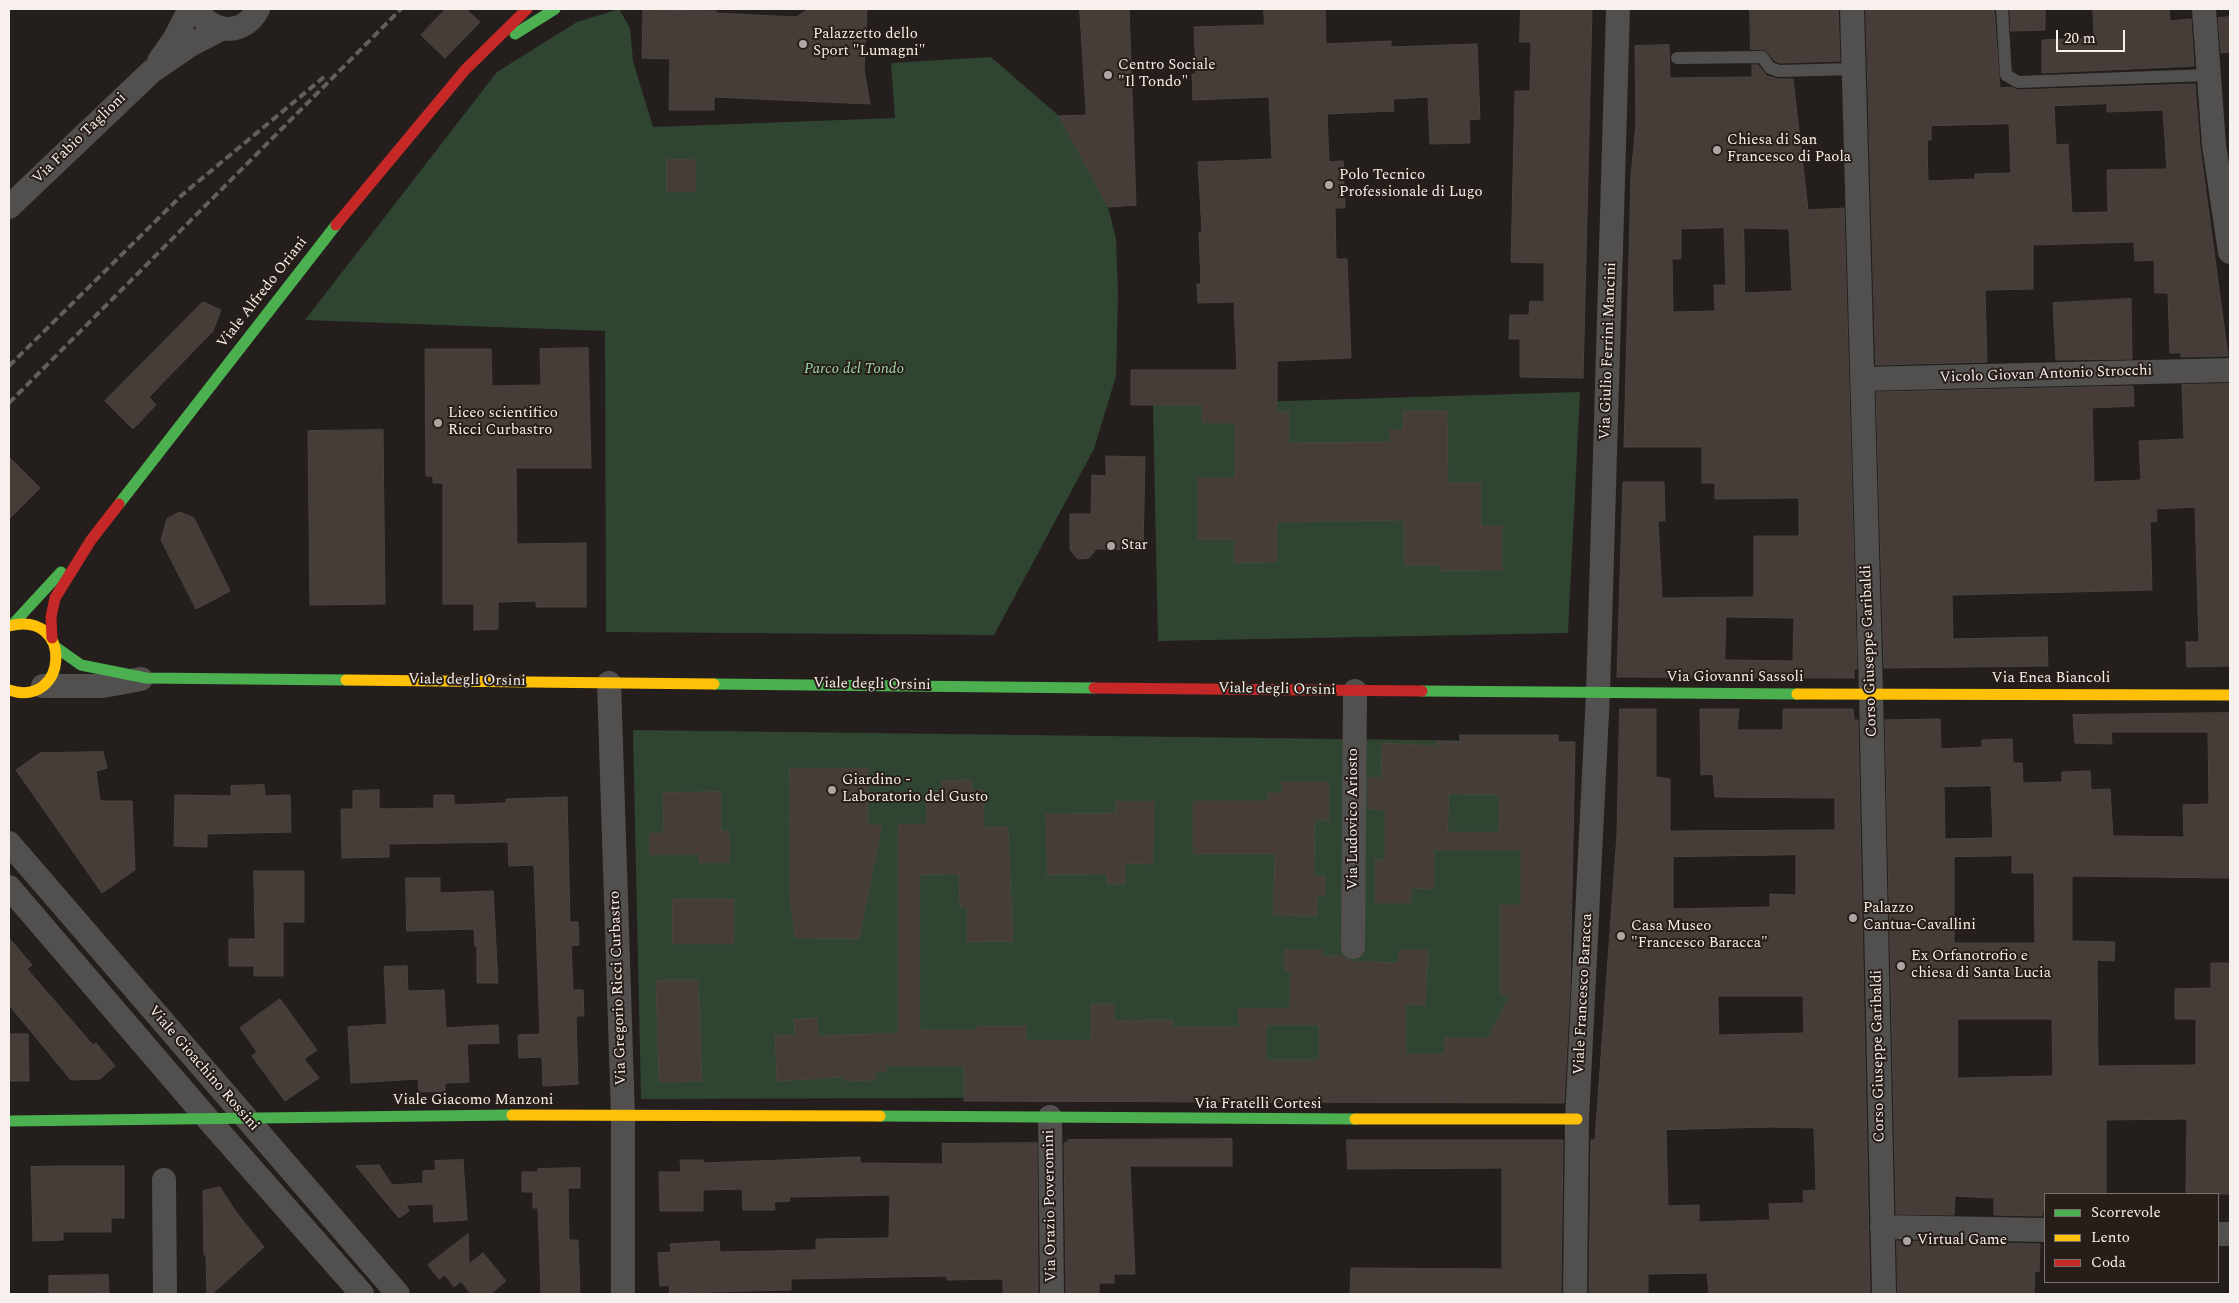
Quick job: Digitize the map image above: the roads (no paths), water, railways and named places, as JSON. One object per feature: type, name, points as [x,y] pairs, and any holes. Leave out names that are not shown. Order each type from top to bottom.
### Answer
[{"type":"street","name":"Via Fabio Taglioni","points":[[152,71],[175,38],[190,9]]},
{"type":"street","points":[[196,9],[203,19],[221,29]]},
{"type":"street","name":"Via Fabio Taglioni","points":[[9,207],[152,71],[190,45],[221,29],[242,25],[251,19],[258,9]]},
{"type":"street","name":"Viale Alfredo Oriani","points":[[11,625],[91,540],[339,221],[465,70],[527,9]]},
{"type":"street","name":"Viale Alfredo Oriani","points":[[465,70],[538,18],[555,9]]},
{"type":"street","name":"Via Giulio Ferrini Mancini","points":[[1598,693],[1618,9]]},
{"type":"street","name":"Corso Giuseppe Garibaldi","points":[[1852,9],[1871,692],[1884,1294]]},
{"type":"street","points":[[2204,9],[2214,145],[2230,252]]},
{"type":"street","name":"Vicolo Giovan Antonio Strocchi","points":[[1862,379],[2230,370]]},
{"type":"street","name":"Viale Alfredo Oriani","points":[[43,686],[56,669],[51,617],[55,598],[91,540]]},
{"type":"street","name":"Viale degli Orsini","points":[[11,625],[35,625],[44,630],[70,660],[81,665],[146,678],[1598,693]]},
{"type":"street","name":"Viale degli Orsini","points":[[43,686],[104,686],[146,678]]},
{"type":"street","name":"Via Gregorio Ricci Curbastro","points":[[609,683],[623,1115],[623,1294]]},
{"type":"street","points":[[9,690],[22,693],[43,686]]},
{"type":"street","name":"Via Ludovico Ariosto","points":[[1353,947],[1355,691]]},
{"type":"street","name":"Via Giovanni Sassoli","points":[[1598,693],[1871,692]]},
{"type":"street","name":"Via Enea Biancoli","points":[[1871,692],[2230,694]]},
{"type":"street","name":"Viale Francesco Baracca","points":[[1574,1294],[1577,1119],[1598,693]]},
{"type":"street","name":"Viale Gioachino Rossini","points":[[9,843],[243,1117],[398,1294]]},
{"type":"street","name":"Viale Gioachino Rossini","points":[[9,887],[206,1117],[362,1294]]},
{"type":"street","name":"Viale Giacomo Manzoni","points":[[9,1121],[206,1117],[623,1115],[938,1117]]},
{"type":"street","name":"Via Fratelli Cortesi","points":[[938,1117],[1243,1120],[1577,1119]]},
{"type":"street","name":"Via Orazio Poveromini","points":[[1050,1117],[1052,1294]]},
{"type":"street","points":[[164,1180],[165,1294]]},
{"type":"street","points":[[1882,1227],[2044,1230]]},
{"type":"lane","points":[[2002,9],[2006,75],[2018,82],[2208,75]]},
{"type":"lane","points":[[1677,58],[1762,57],[1770,68],[1779,70],[1853,69]]},
{"type":"railway","points":[[9,403],[401,9]]},
{"type":"railway","points":[[9,366],[182,195],[324,77]]},
{"type":"place","name":"Palazzetto dello Sport \"Lumagni\"","points":[[803,44]]},
{"type":"place","name":"Centro Sociale \"Il Tondo\"","points":[[1108,75]]},
{"type":"place","name":"Chiesa di San Francesco di Paola","points":[[1717,150]]},
{"type":"place","name":"Polo Tecnico Professionale di Lugo","points":[[1329,185]]},
{"type":"place","name":"Liceo scientifico Ricci Curbastro","points":[[438,423]]},
{"type":"place","name":"Star","points":[[1111,546]]},
{"type":"place","name":"Giardino - Laboratorio del Gusto","points":[[832,790]]},
{"type":"place","name":"Palazzo Cantua-Cavallini","points":[[1853,918]]},
{"type":"place","name":"Casa Museo \"Francesco Baracca\"","points":[[1621,936]]},
{"type":"place","name":"Ex Orfanotrofio e chiesa di Santa Lucia","points":[[1901,966]]},
{"type":"place","name":"Virtual Game","points":[[1907,1241]]},
{"type":"park label","name":"Parco del Tondo","points":[[854,370]]}]
